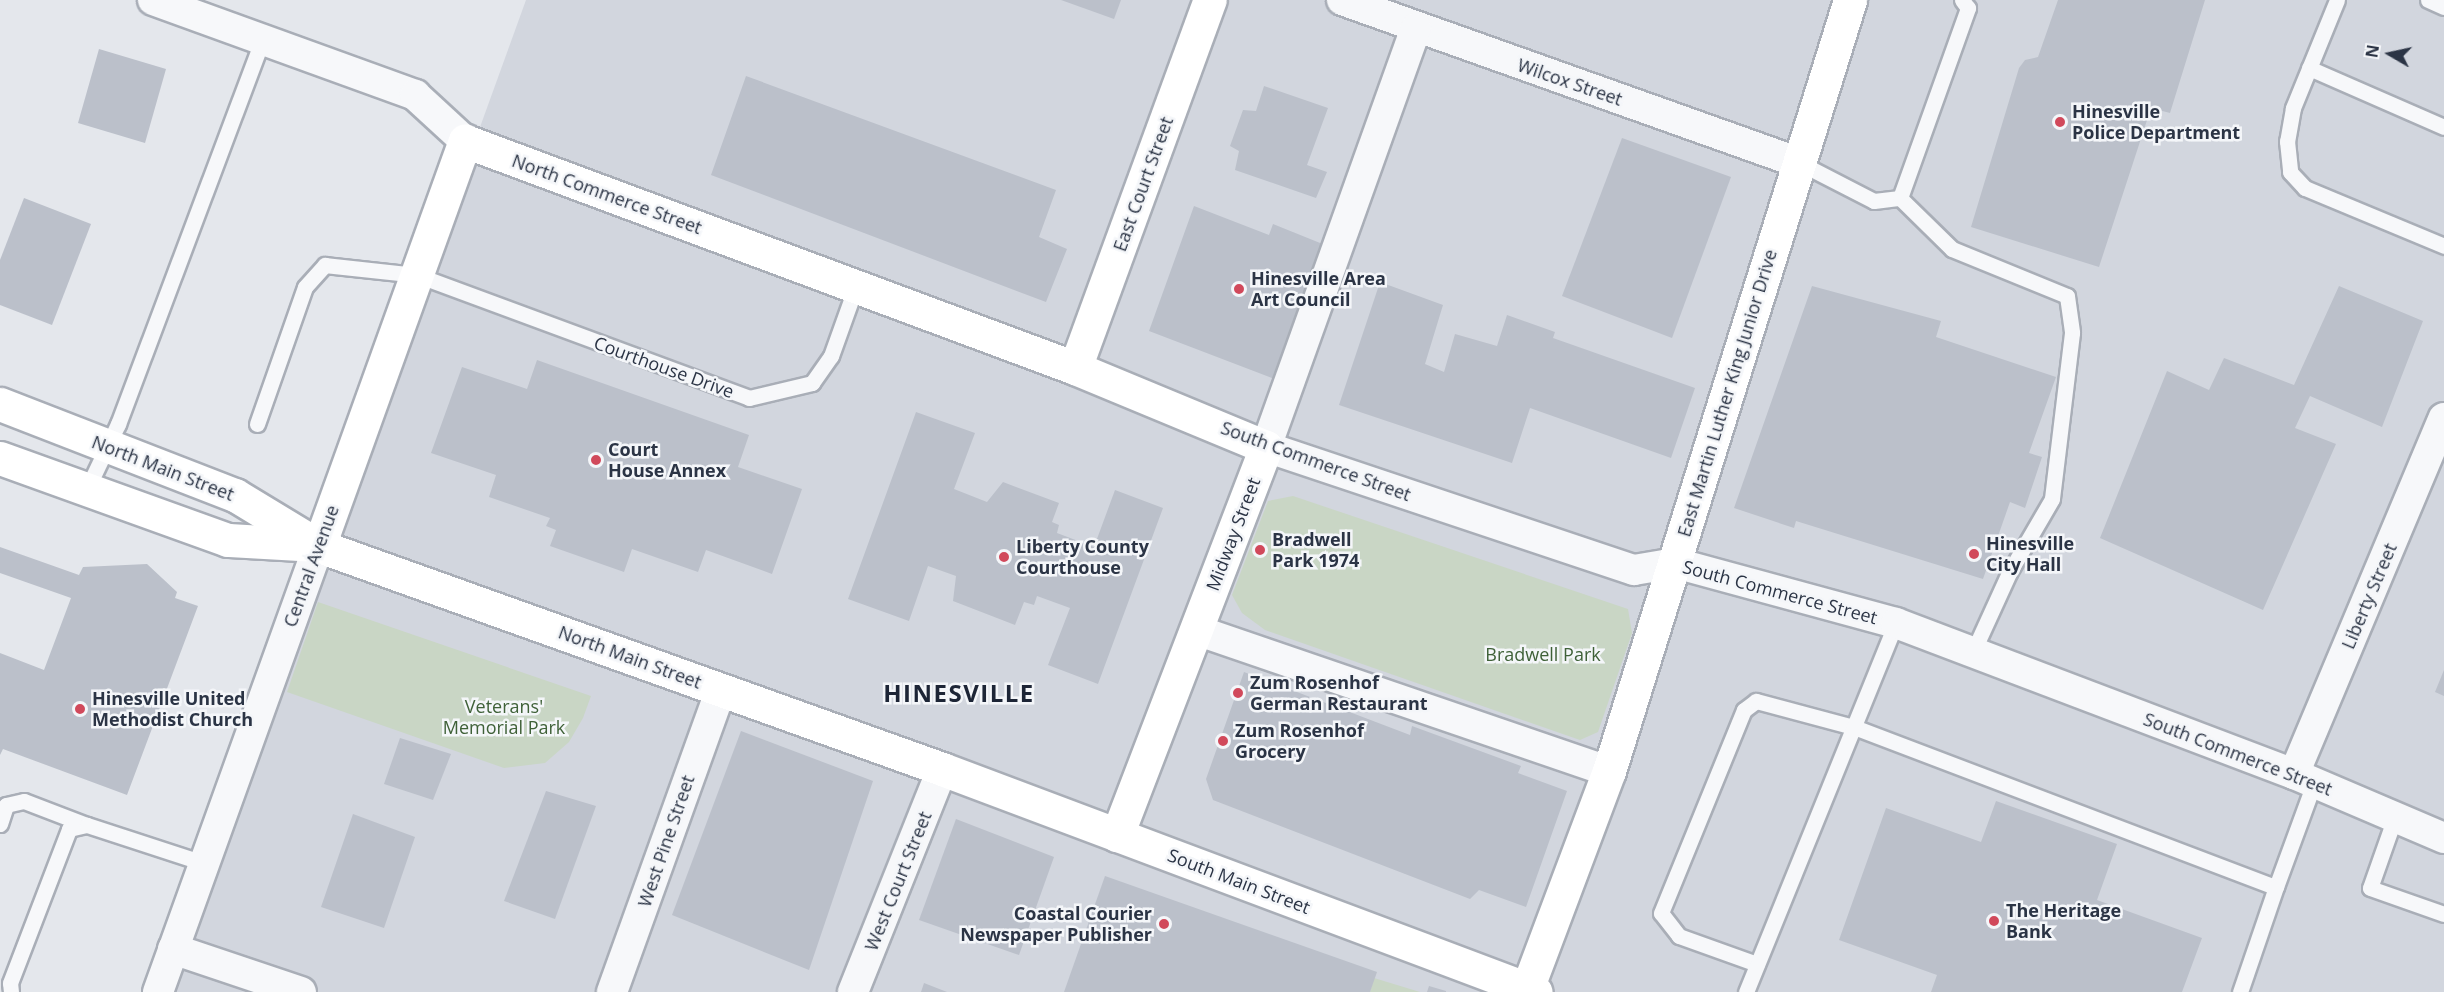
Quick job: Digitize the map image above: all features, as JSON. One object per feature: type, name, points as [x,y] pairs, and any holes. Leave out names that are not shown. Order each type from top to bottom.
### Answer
[{"type":"street","name":"North Commerce Street","points":[[153,0],[415,95],[465,141],[1075,368]]},
{"type":"street","name":"East Court Street","points":[[1075,368],[1210,0]]},
{"type":"street","name":"Wilcox Street","points":[[1342,0],[1798,162]]},
{"type":"street","name":"East Martin Luther King Junior Drive","points":[[1529,991],[1609,771],[1850,0]]},
{"type":"street","name":"Midway Street","points":[[1118,835],[1266,447],[1416,28]]},
{"type":"street","name":"Central Avenue","points":[[158,992],[465,141]]},
{"type":"street","name":"South Commerce Street","points":[[1075,368],[1266,447],[1634,570],[1675,563],[1896,623],[2304,779],[2444,838]]},
{"type":"street","name":"North Main Street","points":[[0,404],[236,495],[319,546],[942,769]]},
{"type":"street","name":"Liberty Street","points":[[2304,779],[2444,418]]},
{"type":"street","name":"North Main Street","points":[[0,458],[228,540],[319,546]]},
{"type":"street","points":[[1196,630],[1609,771]]},
{"type":"street","name":"West Pine Street","points":[[612,992],[721,690]]},
{"type":"street","name":"South Main Street","points":[[942,769],[1529,991]]},
{"type":"street","name":"West Court Street","points":[[854,992],[942,769]]},
{"type":"street","points":[[173,950],[293,991]]},
{"type":"lane","points":[[1900,198],[1968,8],[1962,0]]},
{"type":"lane","points":[[2337,0],[2309,68],[2287,141],[2290,172],[2305,188],[2444,246]]},
{"type":"lane","points":[[2428,0],[2444,7]]},
{"type":"lane","points":[[87,489],[108,447],[262,41]]},
{"type":"lane","points":[[2309,68],[2444,127]]},
{"type":"lane","points":[[1798,162],[1874,201],[1900,198]]},
{"type":"lane","points":[[1900,198],[1952,249],[2067,296],[2072,333],[2052,500],[2009,573],[1973,652]]},
{"type":"lane","name":"Courthouse Drive","points":[[257,424],[314,272],[337,265],[417,275],[749,398],[812,383],[831,356],[856,286]]},
{"type":"lane","points":[[1746,992],[1896,623]]},
{"type":"lane","points":[[1757,964],[1678,936],[1666,924],[1664,902],[1749,704],[1756,700],[1854,728],[2276,887]]},
{"type":"lane","points":[[2240,992],[2276,887],[2304,779]]},
{"type":"lane","points":[[0,793],[87,825],[203,863]]},
{"type":"lane","points":[[0,824],[6,805],[24,801]]},
{"type":"lane","points":[[2395,817],[2370,888],[2444,914]]},
{"type":"lane","points":[[12,992],[10,983],[69,829],[87,825]]},
{"type":"shaded area","points":[[526,0],[2444,0],[2444,992],[167,992]]},
{"type":"green space","name":"Bradwell Park","points":[[1293,496],[1628,609],[1632,633],[1598,732],[1580,740],[1265,630],[1242,613],[1232,595],[1268,501]]},
{"type":"green space","name":"Veterans' Memorial Park","points":[[318,602],[591,696],[583,718],[569,742],[545,763],[504,768],[287,692]]},
{"type":"green space","points":[[1374,978],[1420,992],[1370,992]]},
{"type":"building","points":[[1061,0],[1121,0],[1114,19]]},
{"type":"building","points":[[2058,0],[2205,0],[2170,113],[2151,108],[2099,267],[1971,227],[2019,68],[2025,60],[2038,57]]},
{"type":"building","points":[[99,49],[166,69],[145,143],[78,123]]},
{"type":"building","points":[[746,76],[1056,190],[1039,237],[1067,249],[1046,302],[711,175]]},
{"type":"building","points":[[1264,86],[1328,108],[1307,165],[1327,172],[1316,198],[1235,170],[1239,151],[1230,146],[1243,110],[1256,111]]},
{"type":"building","points":[[1622,138],[1731,177],[1672,338],[1562,296]]},
{"type":"building","points":[[24,198],[91,224],[52,325],[0,305],[0,260]]},
{"type":"building","name":"Hinesville Area Art Council","points":[[1194,206],[1269,235],[1273,224],[1330,247],[1277,380],[1149,331]]},
{"type":"building","points":[[1380,282],[1443,305],[1425,364],[1444,372],[1455,334],[1497,346],[1507,315],[1555,332],[1553,338],[1695,388],[1671,458],[1530,408],[1512,463],[1339,405]]},
{"type":"building","points":[[1812,286],[1941,321],[1936,337],[2056,377],[2029,453],[2042,457],[2025,508],[2010,502],[1983,579],[1796,521],[1794,528],[1734,508]]},
{"type":"building","points":[[2339,286],[2423,321],[2382,427],[2310,396],[2295,428],[2336,444],[2263,610],[2100,538],[2167,371],[2209,390],[2224,358],[2294,385]]},
{"type":"building","name":"Court House Annex","points":[[537,360],[749,435],[738,467],[802,489],[772,574],[706,550],[698,572],[632,549],[624,572],[550,546],[556,530],[546,526],[550,518],[489,497],[496,475],[431,453],[462,367],[527,389]]},
{"type":"building","name":"Liberty County Courthouse","points":[[916,412],[975,433],[954,489],[987,502],[1003,482],[1059,503],[1052,522],[1059,525],[1057,533],[1094,547],[1115,490],[1163,508],[1098,684],[1048,665],[1070,608],[1037,596],[1034,605],[1024,602],[1015,625],[953,601],[956,576],[928,566],[909,621],[848,599]]},
{"type":"building","name":"Hinesville United Methodist Church","points":[[0,547],[79,575],[83,567],[147,564],[177,592],[175,598],[198,606],[127,795],[3,749],[0,755],[0,653],[44,670],[71,598],[0,573]]},
{"type":"building","points":[[2444,670],[2444,696],[2435,692]]},
{"type":"building","points":[[1244,672],[1410,735],[1412,726],[1521,766],[1518,773],[1567,791],[1526,907],[1479,890],[1470,899],[1213,800],[1206,779]]},
{"type":"building","points":[[741,731],[873,781],[809,970],[672,915]]},
{"type":"building","points":[[400,738],[451,754],[433,800],[384,784]]},
{"type":"building","points":[[546,791],[596,806],[555,919],[504,901]]},
{"type":"building","points":[[1996,801],[2117,844],[2097,900],[2202,938],[2182,992],[1931,992],[1937,975],[1839,940],[1886,808],[1981,842]]},
{"type":"building","points":[[353,814],[415,837],[384,928],[321,907]]},
{"type":"building","points":[[956,819],[1054,857],[1019,955],[919,920]]},
{"type":"building","name":"Coastal Courier Newspaper Publisher","points":[[1105,876],[1377,972],[1370,992],[1064,992]]},
{"type":"building","points":[[924,983],[947,992],[921,992]]},
{"type":"building","points":[[1429,986],[1446,991],[1446,992],[1427,992]]},
{"type":"place","name":"Hinesville Police Department","points":[[2060,122]]},
{"type":"place","name":"Hinesville Area Art Council","points":[[1239,289]]},
{"type":"place","name":"Court House Annex","points":[[596,460]]},
{"type":"place","name":"Bradwell Park 1974","points":[[1260,550]]},
{"type":"place","name":"Hinesville City Hall","points":[[1974,554]]},
{"type":"place","name":"Liberty County Courthouse","points":[[1004,557]]},
{"type":"place","name":"Zum Rosenhof German Restaurant","points":[[1238,693]]},
{"type":"place","name":"Hinesville United Methodist Church","points":[[80,709]]},
{"type":"place","name":"Zum Rosenhof Grocery","points":[[1223,741]]},
{"type":"place","name":"The Heritage Bank","points":[[1994,921]]},
{"type":"place","name":"Coastal Courier Newspaper Publisher","points":[[1164,924]]},
{"type":"district","name":"HINESVILLE","points":[[959,693]]}]
